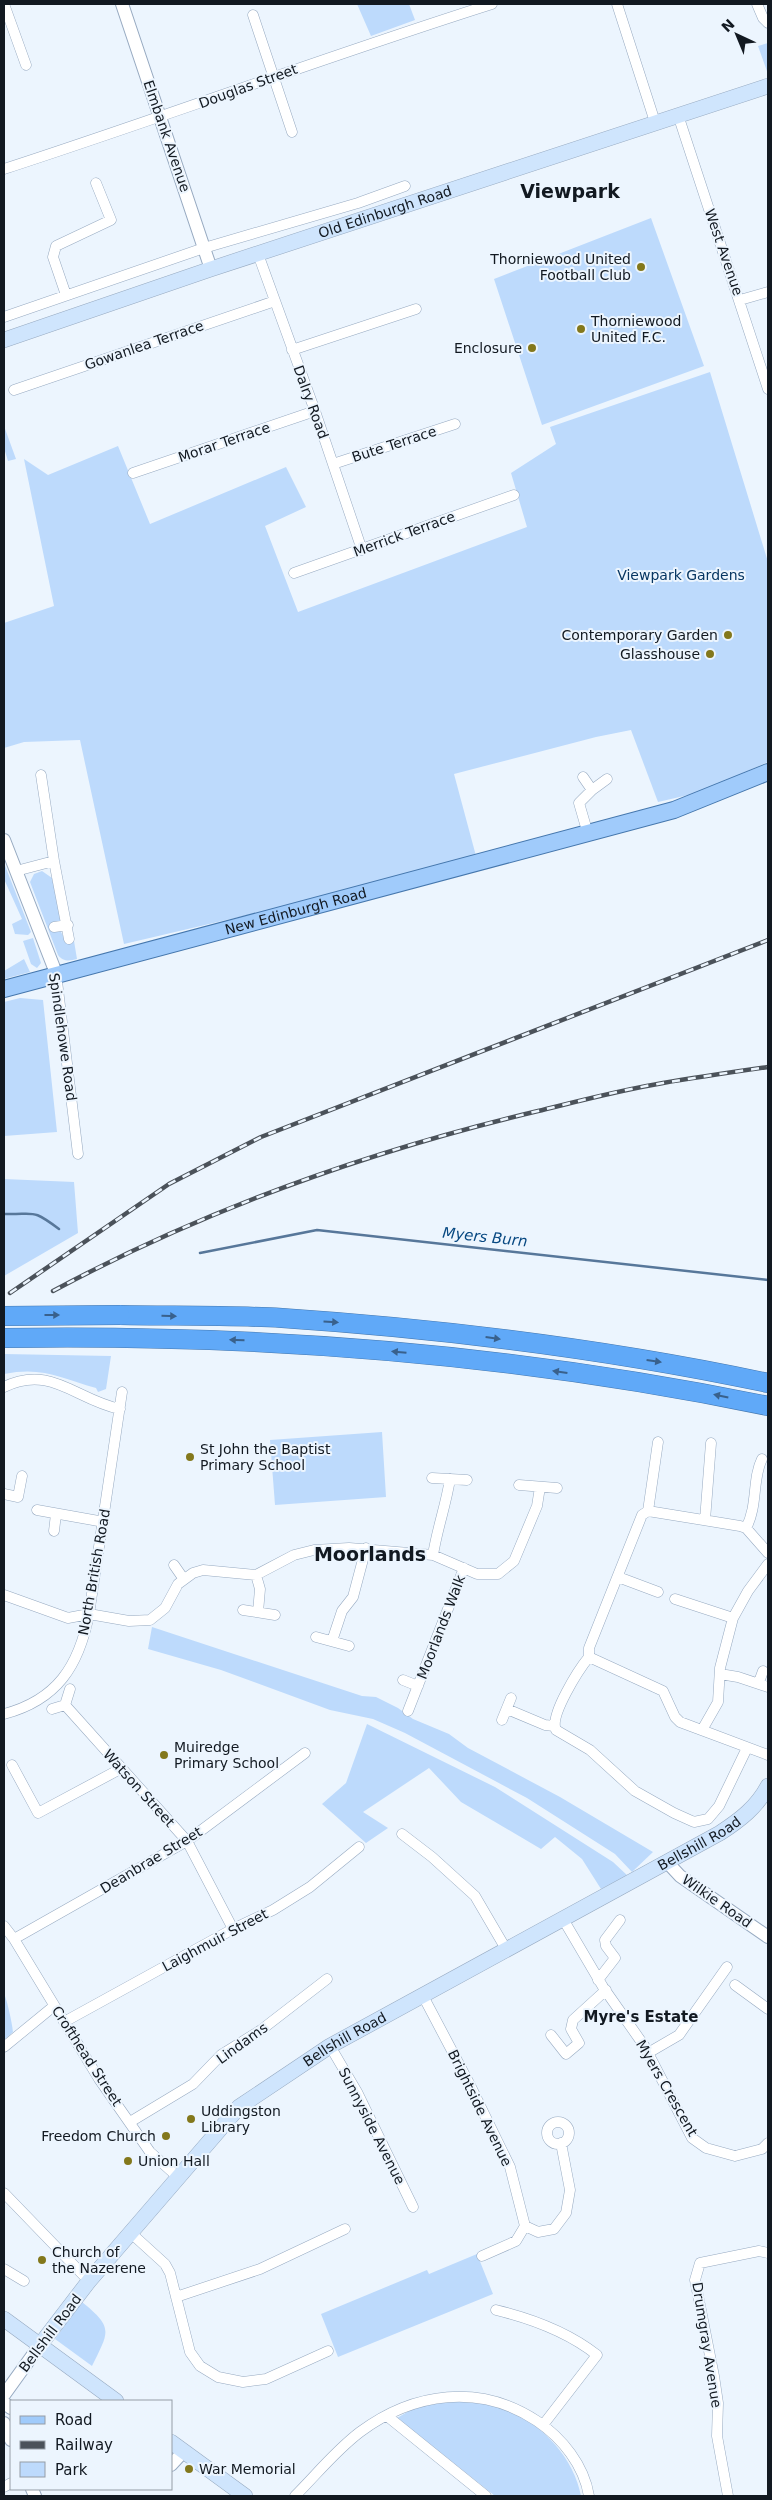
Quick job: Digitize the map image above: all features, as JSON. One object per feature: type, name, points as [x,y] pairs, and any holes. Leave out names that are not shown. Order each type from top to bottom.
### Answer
[{"type":"highway","points":[[4,1316],[120,1315],[280,1318],[432,1330],[679,1364],[768,1383]]},
{"type":"highway","points":[[4,1338],[86,1337],[280,1342],[426,1354],[682,1388],[768,1406]]},
{"type":"main road","name":"Old Edinburgh Road","points":[[4,340],[211,269],[768,86]]},
{"type":"main road","name":"New Edinburgh Road","points":[[4,989],[56,973],[674,810],[768,772]]},
{"type":"main road","name":"Bellshill Road","points":[[40,2346],[89,2281],[132,2234],[239,2108],[330,2046],[422,1994],[563,1920],[720,1833],[744,1817],[762,1797],[768,1786]]},
{"type":"main road","points":[[4,2320],[115,2400]]},
{"type":"main road","points":[[172,2443],[245,2496]]},
{"type":"street","points":[[4,4],[26,65]]},
{"type":"street","name":"Elmbank Avenue","points":[[122,4],[211,269]]},
{"type":"street","name":"Douglas Street","points":[[4,169],[161,118],[275,76],[492,4]]},
{"type":"street","points":[[617,4],[655,122]]},
{"type":"street","points":[[758,4],[768,23]]},
{"type":"street","points":[[253,15],[275,76],[292,132]]},
{"type":"street","name":"West Avenue","points":[[678,115],[768,389]]},
{"type":"street","points":[[66,294],[53,257],[56,246],[111,220],[96,183]]},
{"type":"street","name":"Old Edinburgh Road","points":[[4,317],[66,294],[204,248],[358,203],[404,186]]},
{"type":"street","name":"Dalry Road","points":[[258,254],[315,411],[362,550]]},
{"type":"street","points":[[740,300],[768,292]]},
{"type":"street","name":"Gowanlea Terrace","points":[[14,390],[275,301]]},
{"type":"street","points":[[292,350],[416,309]]},
{"type":"street","name":"Morar Terrace","points":[[133,473],[315,411]]},
{"type":"street","name":"Bute Terrace","points":[[333,464],[456,424]]},
{"type":"street","name":"Merrick Terrace","points":[[294,572],[362,550],[514,495]]},
{"type":"street","points":[[41,775],[54,860],[70,939]]},
{"type":"street","points":[[583,777],[592,790]]},
{"type":"street","points":[[588,834],[579,803],[607,779]]},
{"type":"street","name":"Spindlehowe Road","points":[[4,840],[56,973],[78,1154]]},
{"type":"street","points":[[16,871],[54,860]]},
{"type":"street","points":[[54,927],[68,925]]},
{"type":"street","points":[[4,1388],[17,1381],[48,1380],[108,1406],[120,1408]]},
{"type":"street","name":"North British Road","points":[[4,1714],[19,1710],[51,1691],[71,1670],[80,1649],[89,1614],[122,1392]]},
{"type":"street","points":[[648,1511],[658,1442]]},
{"type":"street","points":[[704,1520],[712,1443]]},
{"type":"street","points":[[746,1528],[753,1516],[758,1468],[762,1459]]},
{"type":"street","points":[[4,1494],[18,1496],[22,1476]]},
{"type":"street","points":[[432,1478],[467,1480]]},
{"type":"street","points":[[433,1555],[436,1534],[446,1508],[450,1479]]},
{"type":"street","points":[[519,1485],[557,1488]]},
{"type":"street","points":[[4,1595],[68,1618],[89,1614],[129,1621],[150,1620],[165,1608],[183,1578],[203,1570],[256,1575],[294,1555],[314,1550],[366,1548],[433,1555],[477,1574],[498,1574],[514,1561],[537,1506],[540,1487]]},
{"type":"street","points":[[37,1510],[104,1522]]},
{"type":"street","points":[[554,1726],[577,1671],[590,1657],[589,1648],[642,1515],[648,1511],[746,1528],[768,1553]]},
{"type":"street","points":[[54,1531],[56,1514]]},
{"type":"street","points":[[332,1641],[342,1611],[353,1597],[366,1548]]},
{"type":"street","points":[[702,1730],[718,1702],[720,1674],[732,1618],[748,1591],[768,1564]]},
{"type":"street","points":[[174,1566],[183,1578]]},
{"type":"street","name":"Moorlands Walk","points":[[408,1711],[464,1568]]},
{"type":"street","points":[[256,1575],[260,1589],[258,1612]]},
{"type":"street","points":[[618,1578],[658,1592]]},
{"type":"street","points":[[675,1599],[732,1618]]},
{"type":"street","points":[[243,1610],[275,1615]]},
{"type":"street","points":[[316,1637],[349,1646]]},
{"type":"street","points":[[590,1657],[663,1691],[675,1717],[680,1722],[768,1756]]},
{"type":"street","points":[[720,1674],[764,1685],[763,1671]]},
{"type":"street","name":"Moorlands Walk","points":[[403,1680],[418,1686]]},
{"type":"street","points":[[52,1709],[65,1705],[70,1689]]},
{"type":"street","points":[[502,1720],[511,1698]]},
{"type":"street","name":"Watson Street","points":[[65,1705],[187,1841],[233,1929]]},
{"type":"street","points":[[507,1709],[545,1725],[554,1726],[556,1730],[590,1750],[631,1788],[674,1814],[694,1822],[708,1819],[719,1806],[747,1748]]},
{"type":"street","name":"Deanbrae Street","points":[[14,1939],[187,1841],[305,1753]]},
{"type":"street","points":[[12,1765],[38,1813],[122,1768]]},
{"type":"street","points":[[402,1834],[432,1856],[475,1896],[506,1949]]},
{"type":"street","name":"Laighmuir Street","points":[[64,2022],[233,1929],[273,1910],[310,1887],[359,1847]]},
{"type":"street","name":"Wilkie Road","points":[[667,1862],[680,1876],[768,1938]]},
{"type":"street","name":"Myers Crescent","points":[[563,1920],[598,1980],[648,2053],[692,2138],[706,2148],[735,2156],[762,2149],[768,2143]]},
{"type":"street","points":[[598,1980],[615,1958],[606,1946],[605,1940],[620,1920]]},
{"type":"street","name":"Crofthead Street","points":[[4,1926],[14,1939],[99,2079],[150,2152],[179,2178]]},
{"type":"street","points":[[648,2053],[679,2035],[727,1967]]},
{"type":"street","name":"Lindams","points":[[130,2122],[193,2084],[221,2055],[261,2030],[327,1979]]},
{"type":"street","points":[[735,1985],[768,2009]]},
{"type":"street","points":[[551,2035],[566,2054],[579,2043],[571,2029],[573,2020],[606,1990]]},
{"type":"street","name":"Brightside Avenue","points":[[422,1994],[469,2083],[510,2167],[525,2226]]},
{"type":"street","points":[[4,2047],[54,2006]]},
{"type":"street","name":"Sunnyside Avenue","points":[[330,2046],[357,2092],[414,2207]]},
{"type":"street","points":[[482,2256],[516,2241],[525,2226],[538,2232],[554,2229],[566,2213],[570,2190],[561,2143]]},
{"type":"street","points":[[6,2198],[89,2281]]},
{"type":"street","points":[[176,2298],[260,2269],[345,2229]]},
{"type":"street","points":[[132,2234],[165,2264],[170,2273],[190,2352],[200,2366],[218,2377],[243,2382],[266,2380],[328,2351]]},
{"type":"street","name":"Drumgray Avenue","points":[[728,2496],[717,2436],[718,2403],[695,2280],[700,2263],[758,2251],[768,2253]]},
{"type":"street","points":[[4,2269],[24,2281]]},
{"type":"street","points":[[496,2310],[552,2328],[574,2338],[597,2355],[544,2425]]},
{"type":"street","name":"Bellshill Road","points":[[4,2395],[40,2346]]},
{"type":"street","points":[[295,2496],[330,2458],[361,2432],[387,2416],[413,2404],[448,2396],[489,2398],[518,2408],[544,2425],[562,2441],[573,2457],[588,2489],[589,2496]]},
{"type":"street","points":[[387,2416],[486,2496]]},
{"type":"street","points":[[4,2423],[10,2438]]},
{"type":"street","points":[[172,2464],[184,2451]]},
{"type":"green space","points":[[357,4],[409,4],[415,20],[371,36]]},
{"type":"green space","points":[[768,43],[768,74],[758,46]]},
{"type":"green space","points":[[651,218],[704,366],[542,425],[494,279]]},
{"type":"green space","name":"Viewpark Gardens","points":[[710,372],[768,562],[768,762],[697,793],[658,802],[631,730],[596,737],[454,774],[476,856],[393,881],[124,944],[80,740],[24,742],[4,748],[4,623],[54,606],[24,459],[48,475],[118,446],[150,524],[286,467],[306,507],[265,526],[298,612],[527,527],[511,473],[556,444],[550,427]]},
{"type":"green space","points":[[4,426],[16,459],[8,461],[4,448]]},
{"type":"green space","points":[[4,863],[31,932],[28,935],[15,934],[12,924],[22,919],[4,879]]},
{"type":"green space","points":[[42,871],[52,878],[61,920],[60,930],[66,942],[74,941],[77,959],[62,959],[58,955],[30,882],[34,874]]},
{"type":"green space","points":[[33,938],[41,963],[37,968],[31,964],[23,941]]},
{"type":"green space","points":[[24,959],[30,972],[4,979],[4,971]]},
{"type":"green space","points":[[20,998],[43,1000],[57,1132],[4,1136],[4,1002]]},
{"type":"green space","points":[[4,1179],[74,1182],[78,1233],[4,1276]]},
{"type":"green space","points":[[4,1354],[111,1356],[106,1389],[98,1392],[96,1388],[41,1372],[29,1371],[4,1374]]},
{"type":"green space","points":[[382,1432],[386,1497],[275,1505],[270,1440]]},
{"type":"green space","points":[[152,1627],[362,1696],[376,1697],[398,1708],[413,1719],[449,1734],[468,1748],[560,1797],[653,1852],[632,1872],[615,1854],[527,1798],[405,1733],[373,1719],[330,1710],[221,1670],[148,1649]]},
{"type":"green space","points":[[367,1724],[495,1787],[613,1862],[628,1876],[601,1889],[582,1859],[555,1837],[541,1849],[461,1802],[429,1768],[363,1812],[388,1828],[366,1843],[322,1804],[346,1783]]},
{"type":"green space","points":[[4,1994],[13,2032],[4,2040]]},
{"type":"green space","points":[[477,2254],[493,2294],[338,2357],[321,2314],[427,2270],[429,2274]]},
{"type":"green space","points":[[82,2302],[104,2324],[105,2337],[92,2366],[55,2339]]},
{"type":"green space","points":[[449,2400],[484,2401],[517,2413],[532,2423],[546,2435],[569,2463],[581,2496],[495,2496],[397,2418],[414,2408]]},
{"type":"waterway","name":"Myers Burn","points":[[4,1214],[38,1215],[59,1229]]},
{"type":"waterway","name":"Myers Burn","points":[[200,1253],[317,1230],[768,1280]]},
{"type":"railway","points":[[10,1293],[169,1184],[261,1137],[768,940]]},
{"type":"railway","points":[[53,1291],[111,1261],[229,1209],[290,1185],[412,1144],[616,1092],[768,1067]]},
{"type":"place","name":"Thorniewood United Football Club","points":[[641,267]]},
{"type":"place","name":"Thorniewood United F.C.","points":[[581,329]]},
{"type":"place","name":"Enclosure","points":[[532,348]]},
{"type":"place","name":"Contemporary Garden","points":[[728,635]]},
{"type":"place","name":"Glasshouse","points":[[710,654]]},
{"type":"place","name":"St John the Baptist Primary School","points":[[190,1457]]},
{"type":"place","name":"Muiredge Primary School","points":[[164,1755]]},
{"type":"place","name":"Uddingston Library","points":[[191,2119]]},
{"type":"place","name":"Freedom Church","points":[[166,2136]]},
{"type":"place","name":"Union Hall","points":[[128,2161]]},
{"type":"place","name":"Church of the Nazerene","points":[[42,2260]]},
{"type":"place","name":"War Memorial","points":[[189,2469]]},
{"type":"district","name":"Viewpark","points":[[570,191]]},
{"type":"district","name":"Moorlands","points":[[370,1554]]},
{"type":"district","name":"Myre's Estate","points":[[641,2017]]}]
